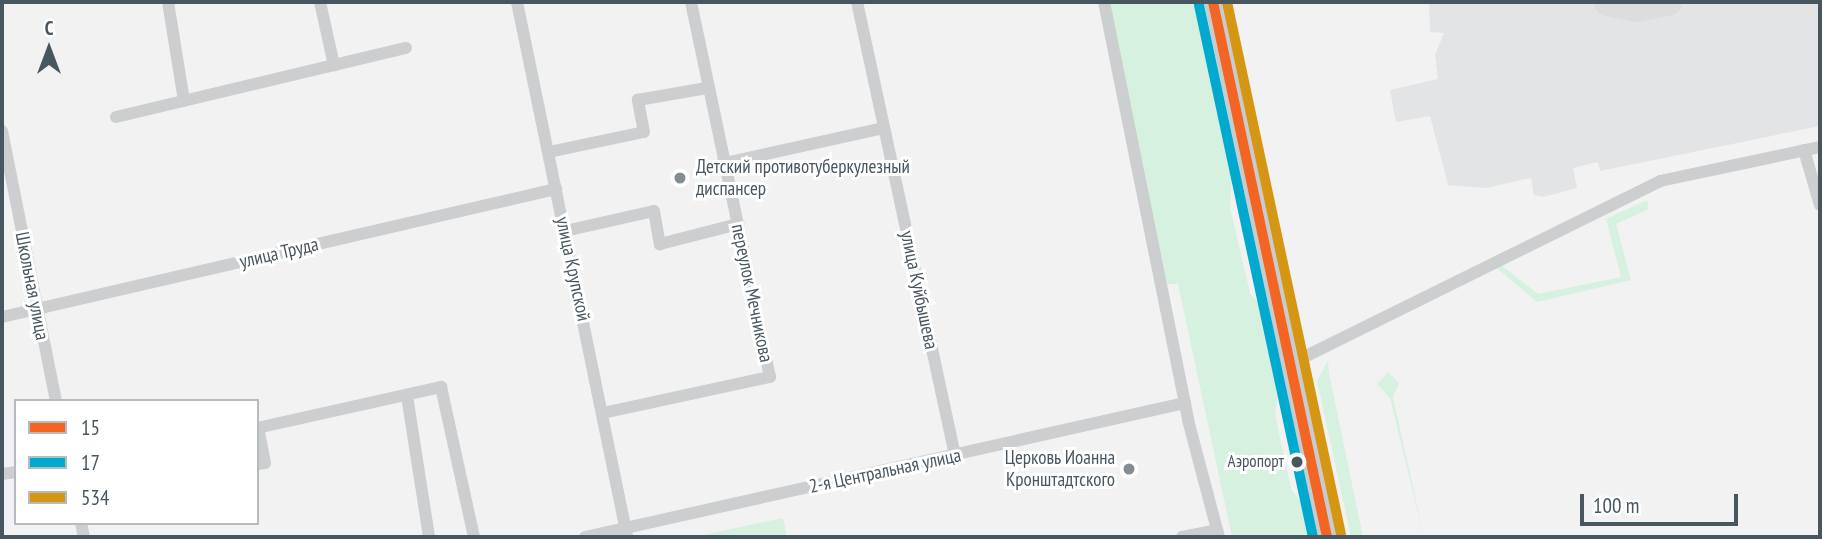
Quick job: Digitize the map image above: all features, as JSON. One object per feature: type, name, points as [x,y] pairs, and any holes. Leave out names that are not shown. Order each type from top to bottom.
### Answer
[{"type":"main road","points":[[1213,2],[1327,537]]},
{"type":"street","points":[[168,2],[184,101]]},
{"type":"street","points":[[320,2],[334,65]]},
{"type":"street","name":"улица Крупской","points":[[517,2],[627,533]]},
{"type":"street","name":"переулок Мечникова","points":[[603,413],[770,377],[738,224],[722,164],[691,2]]},
{"type":"street","name":"улица Куйбышева","points":[[858,2],[955,456]]},
{"type":"street","points":[[1104,2],[1185,403],[1218,534],[1182,537]]},
{"type":"street","points":[[116,117],[406,48]]},
{"type":"street","points":[[549,152],[644,132],[638,100],[708,88]]},
{"type":"street","points":[[722,164],[883,128]]},
{"type":"street","name":"Школьная улица","points":[[2,131],[56,399]]},
{"type":"street","points":[[1290,364],[1660,181],[1820,147]]},
{"type":"street","points":[[1804,150],[1820,205]]},
{"type":"street","name":"улица Труда","points":[[2,317],[556,188]]},
{"type":"street","points":[[565,231],[654,211],[660,244],[738,224]]},
{"type":"street","points":[[259,428],[441,387],[474,537]]},
{"type":"street","points":[[407,396],[429,537]]},
{"type":"street","name":"2-я Центральная улица","points":[[585,537],[627,533],[1185,403]]},
{"type":"street","points":[[259,433],[265,463],[259,464]]},
{"type":"shaded area","points":[[1429,2],[1820,2],[1820,126],[1600,171],[1598,162],[1573,168],[1577,188],[1543,197],[1534,195],[1531,178],[1486,188],[1448,185],[1430,116],[1396,122],[1390,90],[1438,79],[1435,55],[1444,33],[1430,32]]},
{"type":"green space","points":[[1108,2],[1199,2],[1233,163],[1230,207],[1250,293],[1263,309],[1279,385],[1275,414],[1291,489],[1304,506],[1310,537],[1232,537],[1178,284],[1167,284]]},
{"type":"green space","points":[[1647,200],[1649,209],[1616,224],[1631,280],[1537,302],[1497,268],[1502,266],[1538,294],[1621,277],[1606,219]]},
{"type":"green space","points":[[1328,360],[1363,537],[1351,537],[1317,381]]},
{"type":"green space","points":[[1388,372],[1399,383],[1393,397],[1424,537],[1390,398],[1377,384]]},
{"type":"green space","points":[[783,518],[787,537],[694,537]]},
{"type":"taxiway","points":[[1608,2],[1636,8],[1668,2]]},
{"type":"transit line","name":"15","points":[[1213,2],[1327,537]]},
{"type":"transit line","name":"534","points":[[1227,2],[1341,534]]},
{"type":"transit line","name":"17","points":[[1199,5],[1313,537]]},
{"type":"place","name":"Детский противотуберкулезный диспансер","points":[[680,178]]},
{"type":"place","name":"Аэропорт","points":[[1297,462]]},
{"type":"place","name":"Церковь Иоанна Кронштадтского","points":[[1129,469]]}]
